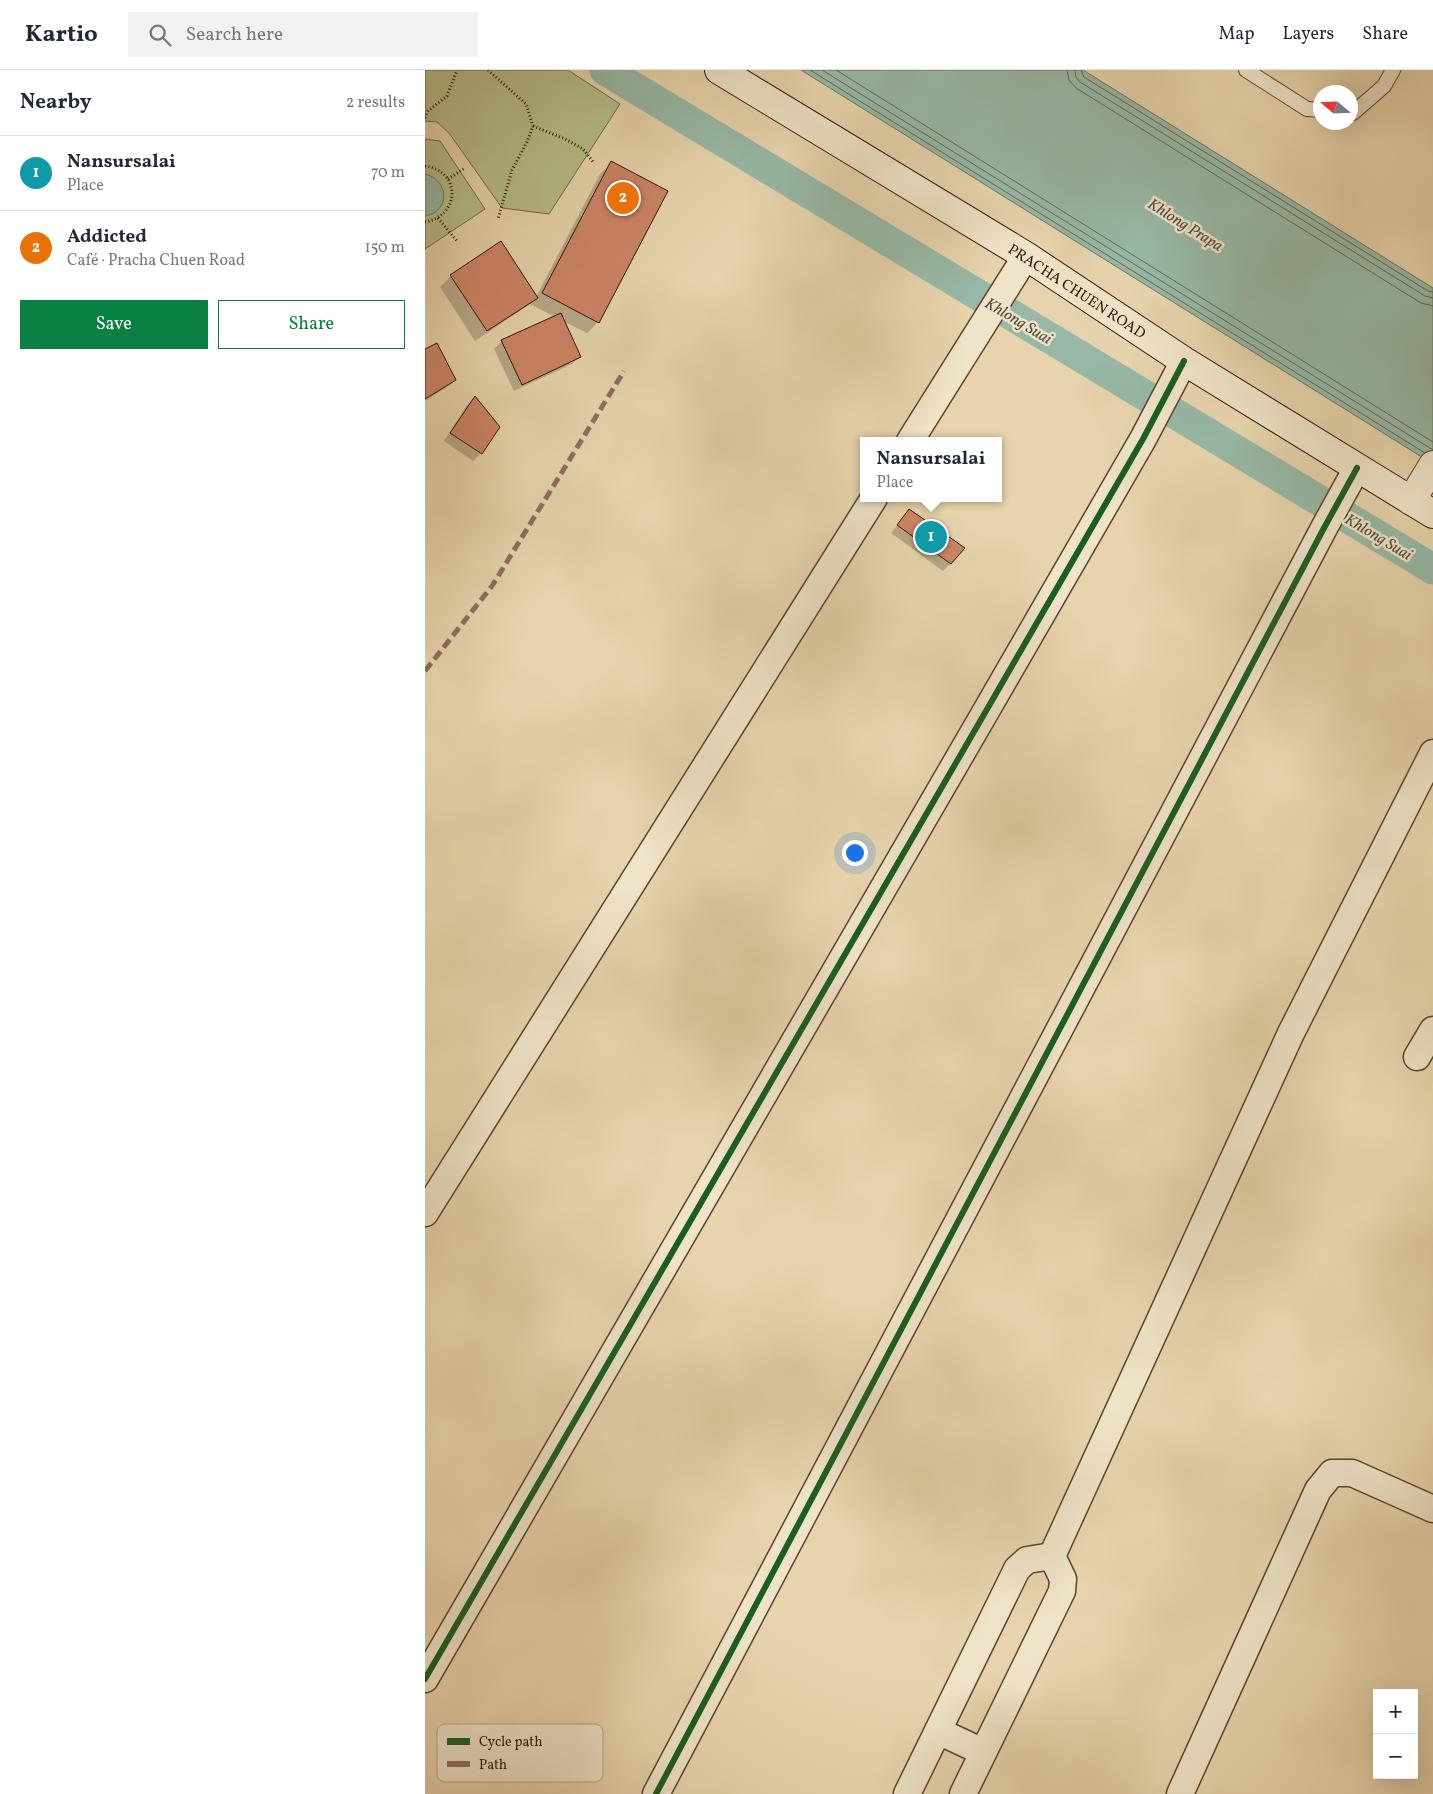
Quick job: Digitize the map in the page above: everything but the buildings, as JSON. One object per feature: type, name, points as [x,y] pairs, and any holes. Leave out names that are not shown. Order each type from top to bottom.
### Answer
[{"type":"main road","name":"PRACHA CHUEN ROAD","points":[[719,70],[1026,256],[1184,361],[1422,508]]},
{"type":"main road","points":[[1422,508],[1431,469]]},
{"type":"street","points":[[912,437],[1026,256]]},
{"type":"street","points":[[425,1679],[1143,439],[1184,361]]},
{"type":"street","points":[[656,1794],[1357,468]]},
{"type":"street","points":[[425,1213],[871,502]]},
{"type":"street","points":[[1052,1556],[1291,1032],[1433,753]]},
{"type":"street","points":[[1417,1057],[1433,1030]]},
{"type":"street","points":[[1180,1794],[1318,1490],[1333,1473],[1352,1473],[1433,1509]]},
{"type":"street","points":[[907,1794],[1017,1569],[1027,1560],[1052,1556]]},
{"type":"street","points":[[963,1794],[1062,1591],[1063,1578],[1052,1556]]},
{"type":"street","points":[[938,1730],[983,1752]]},
{"type":"lane","points":[[1246,70],[1307,109],[1313,109]]},
{"type":"lane","points":[[1358,109],[1384,86],[1393,70]]},
{"type":"path","points":[[425,118],[429,111],[447,96],[457,70]]},
{"type":"path","points":[[488,70],[526,104],[533,126],[512,170],[498,219]]},
{"type":"path","points":[[533,126],[565,139],[583,149],[594,163]]},
{"type":"path","points":[[425,166],[435,168],[443,173],[452,188],[452,198],[449,207],[443,215],[425,222]]},
{"type":"path","points":[[448,179],[465,168]]},
{"type":"path","points":[[438,218],[457,241]]},
{"type":"green space","points":[[425,70],[568,70],[620,104],[549,214],[502,208],[449,133],[437,122],[425,121]]},
{"type":"green space","points":[[425,139],[440,141],[485,209],[425,249]]},
{"type":"water","name":"Khlong Prapa","points":[[801,70],[1083,70],[1433,288],[1433,464]]},
{"type":"water","points":[[425,174],[433,177],[439,183],[443,189],[444,196],[443,203],[439,209],[425,216]]},
{"type":"waterway","name":"Khlong Suai","points":[[605,70],[1433,569]]},
{"type":"marked path","points":[[425,671],[492,586],[624,371]]},
{"type":"cycle path","points":[[425,1679],[1143,439],[1184,361]]},
{"type":"cycle path","points":[[656,1794],[1357,468]]},
{"type":"place","name":"Addicted","points":[[623,198]]},
{"type":"place","name":"Nansursalai","points":[[931,537]]}]
